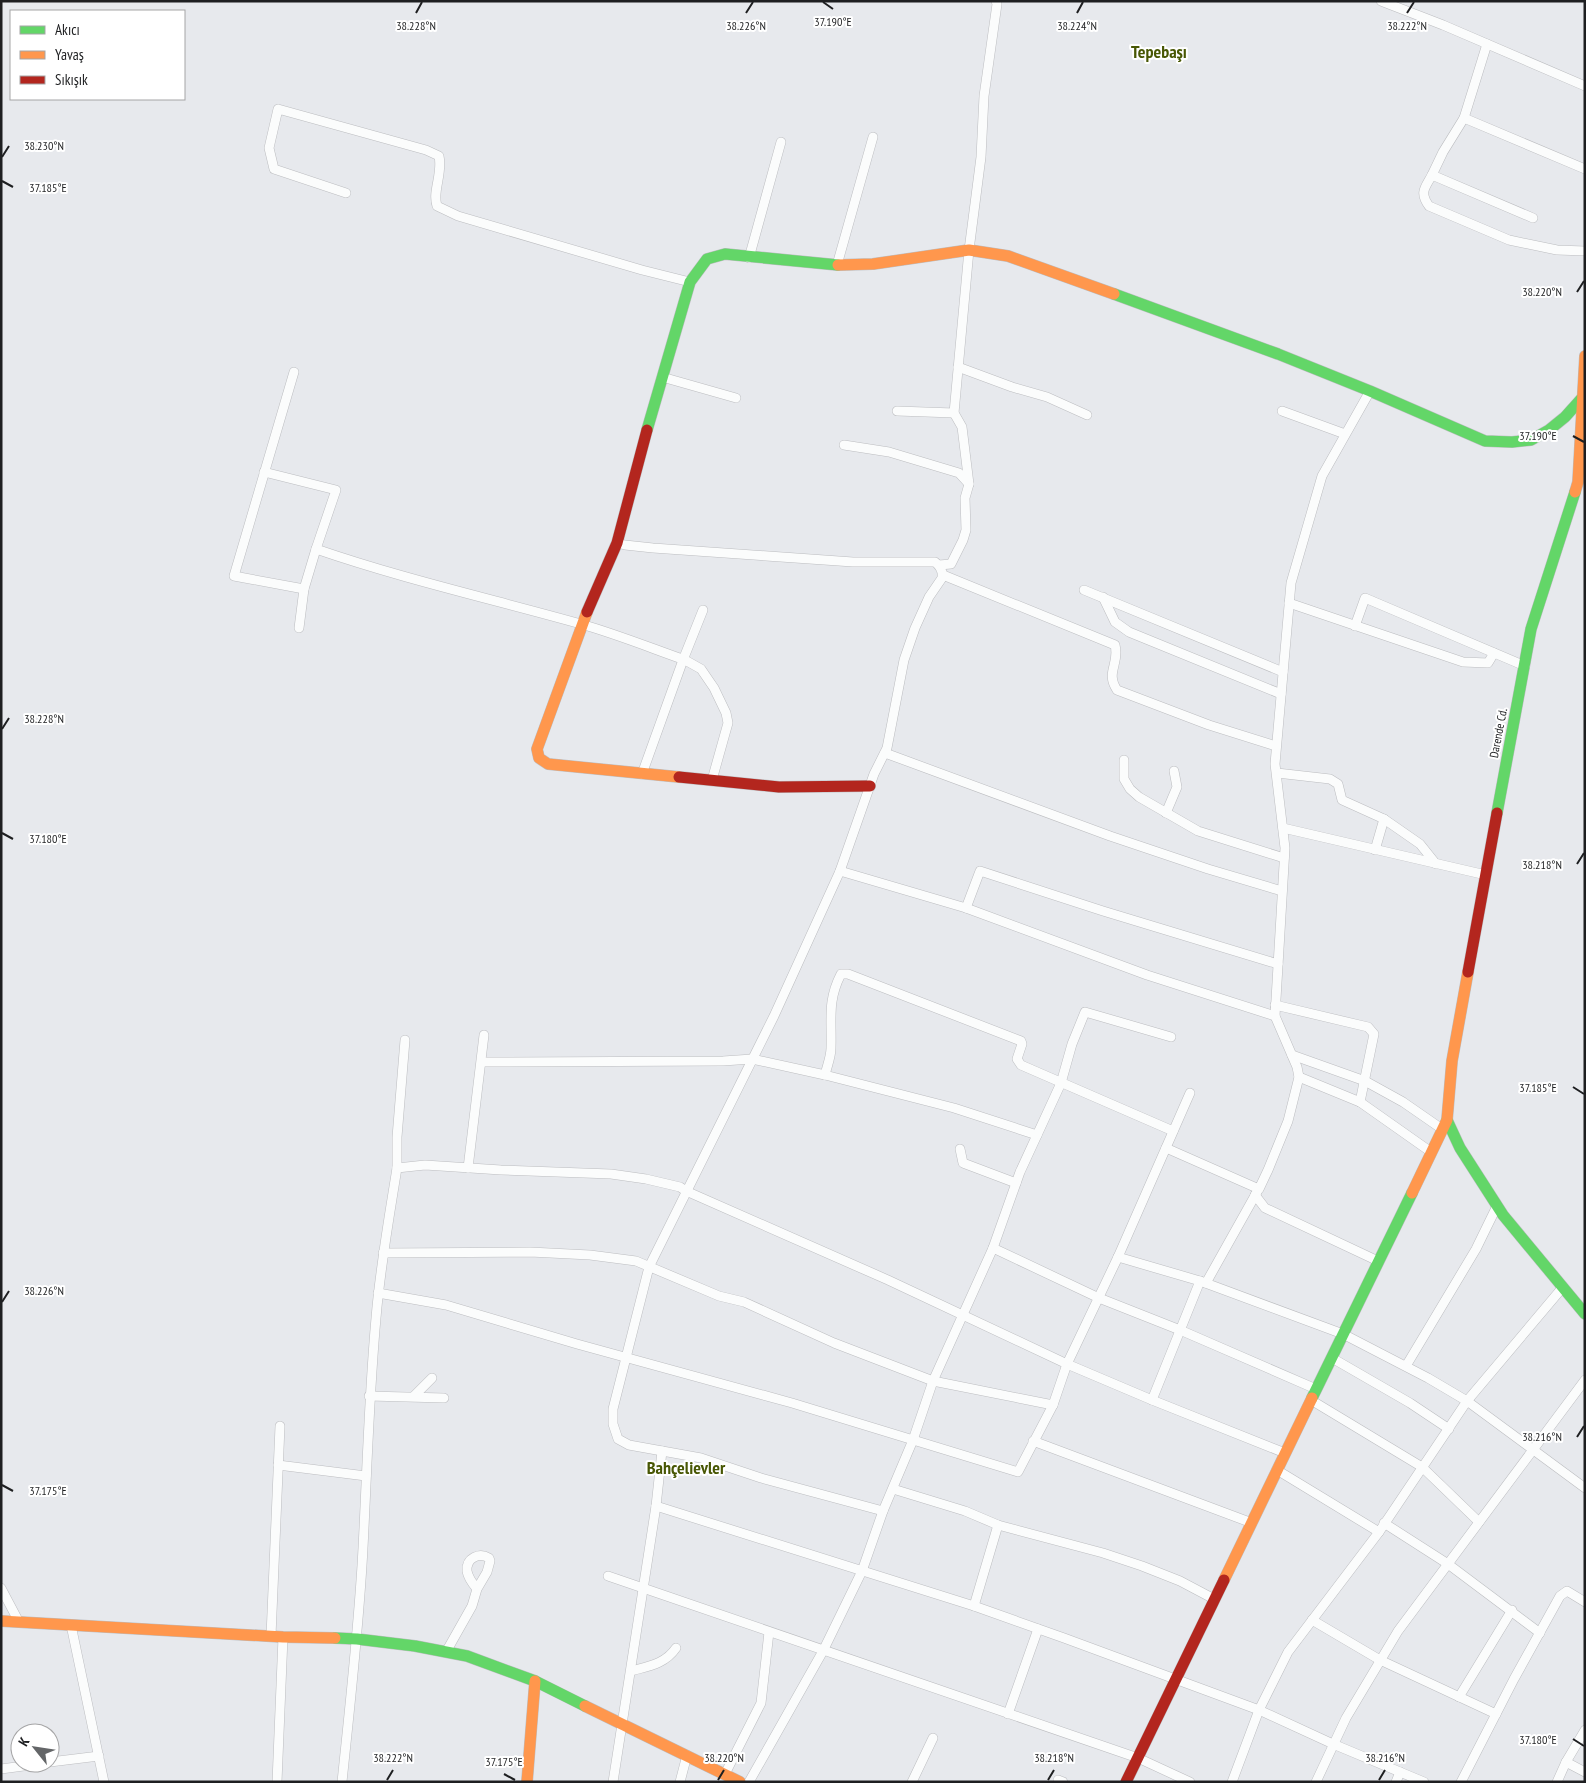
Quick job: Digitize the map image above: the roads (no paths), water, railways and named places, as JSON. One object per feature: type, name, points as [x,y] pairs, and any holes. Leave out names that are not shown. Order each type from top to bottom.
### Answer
[{"type":"street","points":[[617,542],[625,545],[654,548],[853,562],[935,562],[939,565],[951,564],[966,530],[965,498],[969,484],[962,426],[954,413],[969,250],[981,157],[984,96],[996,1]]},
{"type":"street","points":[[1381,1],[1585,86]]},
{"type":"street","points":[[1487,44],[1464,118],[1443,152],[1423,192],[1424,199],[1429,206],[1509,240],[1557,250],[1585,251]]},
{"type":"street","points":[[346,193],[274,169],[269,148],[278,109],[426,150],[438,156],[441,166],[435,200],[437,206],[458,216],[642,270],[690,282]]},
{"type":"street","points":[[1464,118],[1585,169]]},
{"type":"street","points":[[837,265],[873,137]]},
{"type":"street","points":[[749,258],[781,142]]},
{"type":"street","points":[[1432,175],[1532,218]]},
{"type":"street","points":[[870,786],[779,787],[548,764],[539,758],[537,749],[583,624],[617,542],[690,282],[707,259],[724,254],[749,258],[837,265],[872,264],[969,250],[1008,256],[1268,351],[1370,391],[1485,441],[1512,442],[1531,440],[1549,430],[1565,417],[1583,397]]},
{"type":"street","name":"Darende Cd.","points":[[1444,1124],[1452,1061],[1524,666],[1532,629],[1578,482],[1585,356]]},
{"type":"street","points":[[958,367],[1012,387],[1047,397],[1087,415]]},
{"type":"street","points":[[294,372],[234,576],[304,589]]},
{"type":"street","points":[[662,377],[736,398]]},
{"type":"street","points":[[1152,1400],[1180,1330],[1203,1282],[1257,1192],[1268,1170],[1288,1121],[1299,1077],[1292,1055],[1275,1016],[1284,858],[1283,828],[1275,764],[1291,583],[1322,476],[1370,391]]},
{"type":"street","points":[[897,410],[954,413]]},
{"type":"street","points":[[1282,411],[1345,434]]},
{"type":"street","points":[[844,445],[889,452],[959,473],[969,484]]},
{"type":"street","points":[[264,472],[336,490],[304,589],[299,628]]},
{"type":"street","points":[[316,549],[382,571],[449,590],[583,624],[683,660],[700,669],[714,688],[726,713],[728,723],[712,780]]},
{"type":"street","points":[[939,565],[943,575],[1115,645],[1116,659],[1112,672],[1112,682],[1117,690],[1209,725],[1276,746]]},
{"type":"street","points":[[883,1511],[761,1478],[701,1458],[641,1448],[618,1440],[613,1424],[613,1409],[649,1267],[778,1008],[840,871],[870,786],[885,753],[904,660],[922,611],[943,575]]},
{"type":"street","points":[[1084,590],[1283,672]]},
{"type":"street","points":[[1102,597],[1115,622],[1129,632],[1281,694]]},
{"type":"street","points":[[1354,626],[1365,598],[1524,666]]},
{"type":"street","points":[[1289,603],[1463,662],[1488,663],[1494,653]]},
{"type":"street","points":[[642,774],[703,610]]},
{"type":"street","points":[[885,753],[1110,836],[1208,869],[1282,891]]},
{"type":"street","points":[[1124,760],[1124,779],[1130,789],[1139,797],[1198,831],[1284,858]]},
{"type":"street","points":[[1166,813],[1177,787],[1174,771]]},
{"type":"street","points":[[1276,773],[1330,779],[1338,784],[1342,800],[1384,819],[1420,844],[1436,864]]},
{"type":"street","points":[[1375,850],[1384,819]]},
{"type":"street","points":[[1283,828],[1486,876]]},
{"type":"street","points":[[840,871],[966,908],[1147,975],[1275,1016]]},
{"type":"street","points":[[966,908],[980,871],[1103,911],[1278,964]]},
{"type":"street","points":[[825,1075],[831,1050],[831,1002],[835,986],[841,974],[848,974],[1021,1040],[1022,1044],[1017,1059],[1022,1064],[1173,1132]]},
{"type":"street","points":[[1275,1005],[1368,1027],[1374,1034],[1360,1102]]},
{"type":"street","points":[[749,1782],[823,1651],[862,1571],[883,1511],[913,1440],[933,1381],[993,1248],[1016,1184],[1061,1083],[1072,1044],[1084,1012],[1171,1037]]},
{"type":"street","points":[[468,1168],[484,1035]]},
{"type":"street","points":[[342,1782],[357,1639],[369,1396],[378,1293],[397,1168],[397,1137],[405,1040]]},
{"type":"street","points":[[1292,1055],[1364,1081],[1444,1124],[1503,1215],[1585,1314]]},
{"type":"street","points":[[482,1062],[723,1061],[752,1059],[825,1075],[954,1108],[1037,1135]]},
{"type":"street","points":[[1299,1077],[1360,1102],[1431,1152]]},
{"type":"street","points":[[378,1293],[446,1304],[792,1403],[1018,1472],[1053,1405],[1067,1364],[1118,1257],[1190,1093]]},
{"type":"street","points":[[1126,1782],[1444,1124]]},
{"type":"street","points":[[1166,1148],[1257,1192],[1265,1208],[1378,1262]]},
{"type":"street","points":[[960,1149],[963,1163],[1016,1184]]},
{"type":"street","points":[[397,1168],[425,1165],[611,1174],[646,1179],[680,1187],[962,1314],[1067,1364],[1286,1453]]},
{"type":"street","points":[[1406,1366],[1476,1249],[1497,1206]]},
{"type":"street","points":[[993,1248],[1099,1298],[1180,1330],[1314,1395],[1422,1467],[1479,1522]]},
{"type":"street","points":[[383,1253],[530,1252],[636,1261],[719,1296],[744,1302],[834,1343],[933,1381],[1053,1405]]},
{"type":"street","points":[[1118,1257],[1203,1282],[1343,1334],[1406,1366],[1467,1401],[1585,1488]]},
{"type":"street","points":[[1232,1782],[1260,1710],[1288,1652],[1379,1532],[1467,1401],[1563,1287]]},
{"type":"street","points":[[1332,1358],[1410,1403],[1449,1429]]},
{"type":"street","points":[[414,1396],[432,1378]]},
{"type":"street","points":[[1316,1782],[1346,1718],[1398,1631],[1585,1380]]},
{"type":"street","points":[[369,1396],[444,1398]]},
{"type":"street","points":[[271,1636],[280,1426]]},
{"type":"street","points":[[1033,1441],[1252,1523]]},
{"type":"street","points":[[614,1782],[644,1589],[662,1451]]},
{"type":"street","points":[[278,1465],[366,1476]]},
{"type":"street","points":[[1277,1470],[1379,1532]]},
{"type":"street","points":[[893,1489],[965,1511],[998,1525],[1103,1553],[1142,1566],[1214,1599]]},
{"type":"street","points":[[656,1506],[974,1606],[1260,1710],[1333,1744],[1424,1782]]},
{"type":"street","points":[[1384,1523],[1448,1564],[1512,1610],[1540,1633]]},
{"type":"street","points":[[974,1606],[998,1525]]},
{"type":"street","points":[[608,1576],[1138,1758],[1190,1782]]},
{"type":"street","points":[[1,1588],[19,1622]]},
{"type":"street","points":[[446,1652],[472,1606],[477,1589]]},
{"type":"street","points":[[1461,1782],[1560,1596],[1567,1591],[1585,1602]]},
{"type":"street","points":[[1459,1697],[1512,1610]]},
{"type":"street","points":[[1312,1620],[1380,1660],[1496,1714]]},
{"type":"street","points":[[1,1621],[283,1637],[357,1639],[415,1646],[467,1656],[534,1681],[740,1782]]},
{"type":"street","points":[[71,1625],[104,1782]]},
{"type":"street","points":[[1008,1714],[1038,1629]]},
{"type":"street","points":[[725,1774],[761,1703],[769,1632]]},
{"type":"street","points":[[277,1782],[283,1637]]},
{"type":"street","points":[[631,1671],[669,1658],[676,1648]]},
{"type":"street","points":[[527,1782],[534,1681]]},
{"type":"street","points":[[1557,1782],[1566,1762],[1585,1730]]},
{"type":"street","points":[[912,1782],[933,1738]]},
{"type":"street","points":[[680,1782],[687,1755]]},
{"type":"street","points":[[60,1761],[99,1756]]},
{"type":"street","points":[[1566,1762],[1585,1772]]},
{"type":"street","points":[[1396,1782],[1400,1772]]},
{"type":"district","name":"Tepebaşı","points":[[1159,51]]},
{"type":"district","name":"Bahçelievler","points":[[686,1467]]}]
